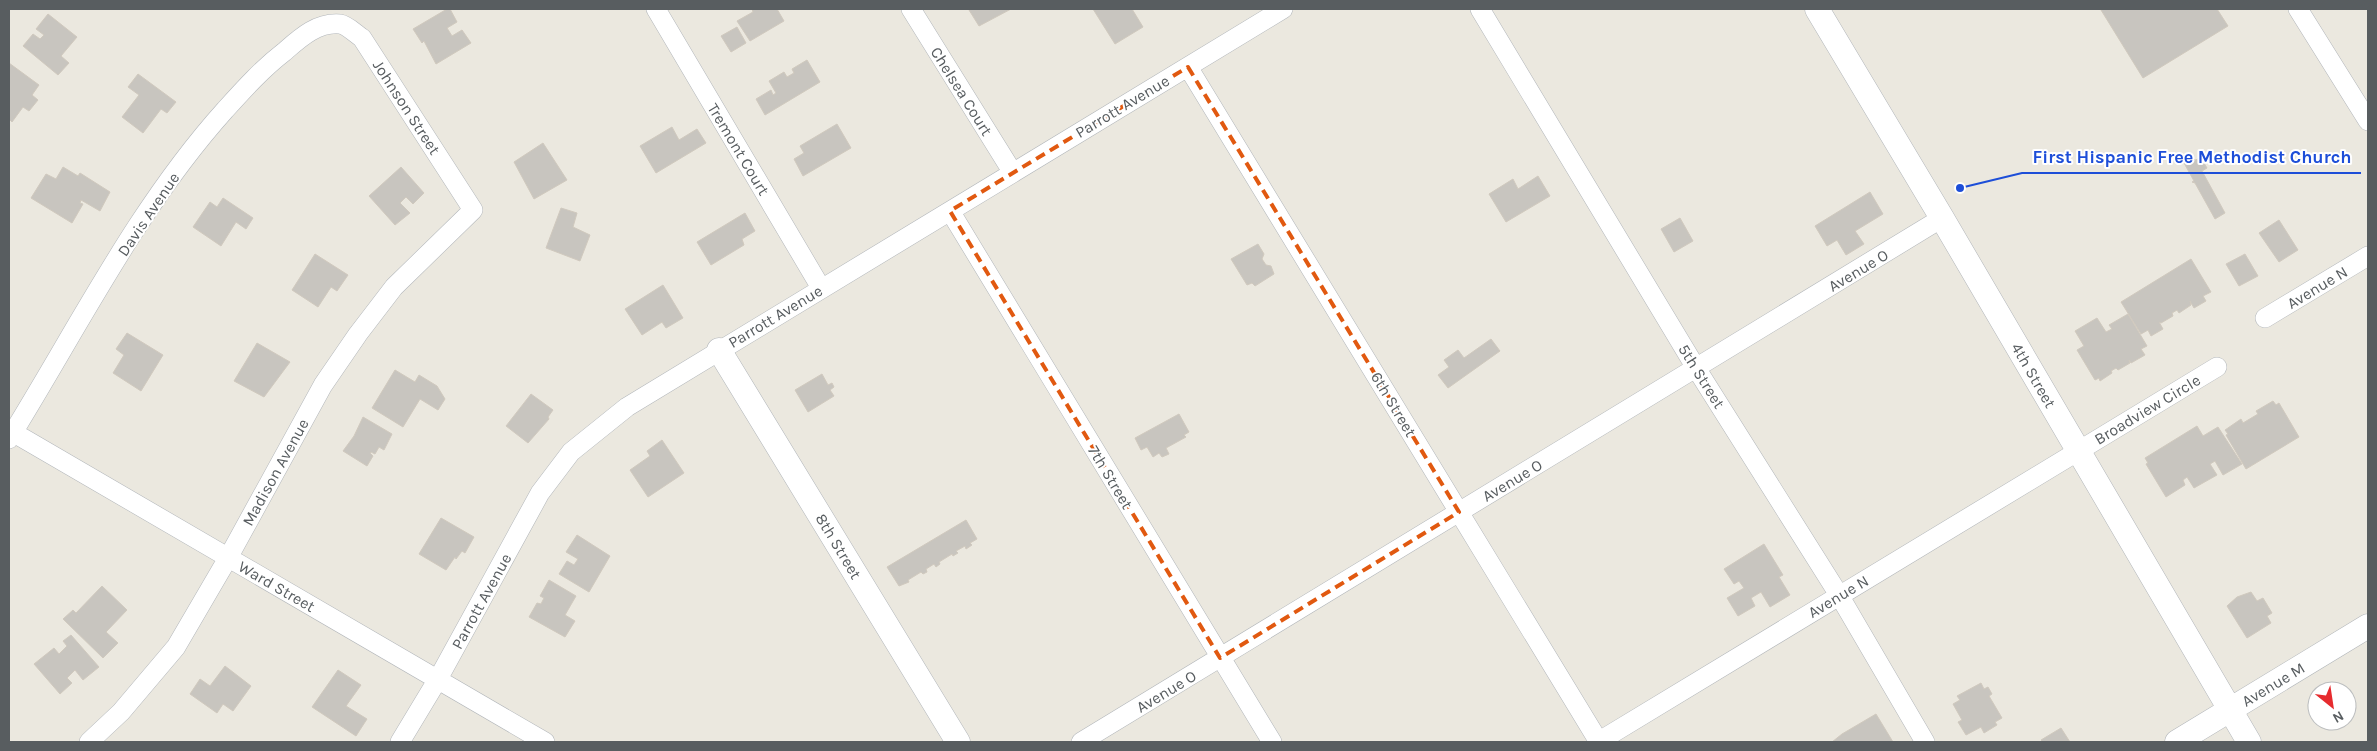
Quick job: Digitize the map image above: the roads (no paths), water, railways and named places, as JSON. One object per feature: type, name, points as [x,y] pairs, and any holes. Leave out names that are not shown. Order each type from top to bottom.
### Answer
[{"type":"street","name":"Tremont Court","points":[[656,9],[821,288]]},
{"type":"street","name":"Chelsea Court","points":[[911,9],[1012,173]]},
{"type":"street","name":"5th Street","points":[[1480,9],[1696,368],[1839,595],[1926,742]]},
{"type":"street","name":"4th Street","points":[[1817,9],[1942,218],[2249,742]]},
{"type":"street","points":[[2298,9],[2368,121]]},
{"type":"street","name":"Parrott Avenue","points":[[400,742],[438,679],[540,493],[571,452],[627,407],[1188,66],[1276,10]]},
{"type":"street","name":"Johnson Street","points":[[328,25],[342,24],[362,38],[473,210]]},
{"type":"street","name":"Davis Avenue","points":[[10,434],[160,192],[204,134],[262,69],[308,32],[328,25]]},
{"type":"street","name":"6th Street","points":[[1188,66],[1599,742]]},
{"type":"street","name":"Madison Avenue","points":[[89,742],[121,712],[176,647],[228,558],[323,385],[358,334],[394,287],[473,210]]},
{"type":"street","name":"7th Street","points":[[950,211],[1272,742]]},
{"type":"street","name":"Avenue O","points":[[1081,742],[1942,218]]},
{"type":"street","name":"Avenue N","points":[[2265,318],[2368,256]]},
{"type":"street","name":"8th Street","points":[[719,350],[958,742]]},
{"type":"street","name":"Broadview Circle","points":[[2078,450],[2216,367]]},
{"type":"street","name":"Ward Street","points":[[10,434],[545,742]]},
{"type":"street","name":"Avenue N","points":[[1599,742],[2078,450]]},
{"type":"street","name":"Avenue M","points":[[2177,742],[2368,626]]},
{"type":"place","name":"First Hispanic Free Methodist Church","points":[[1960,188]]}]
